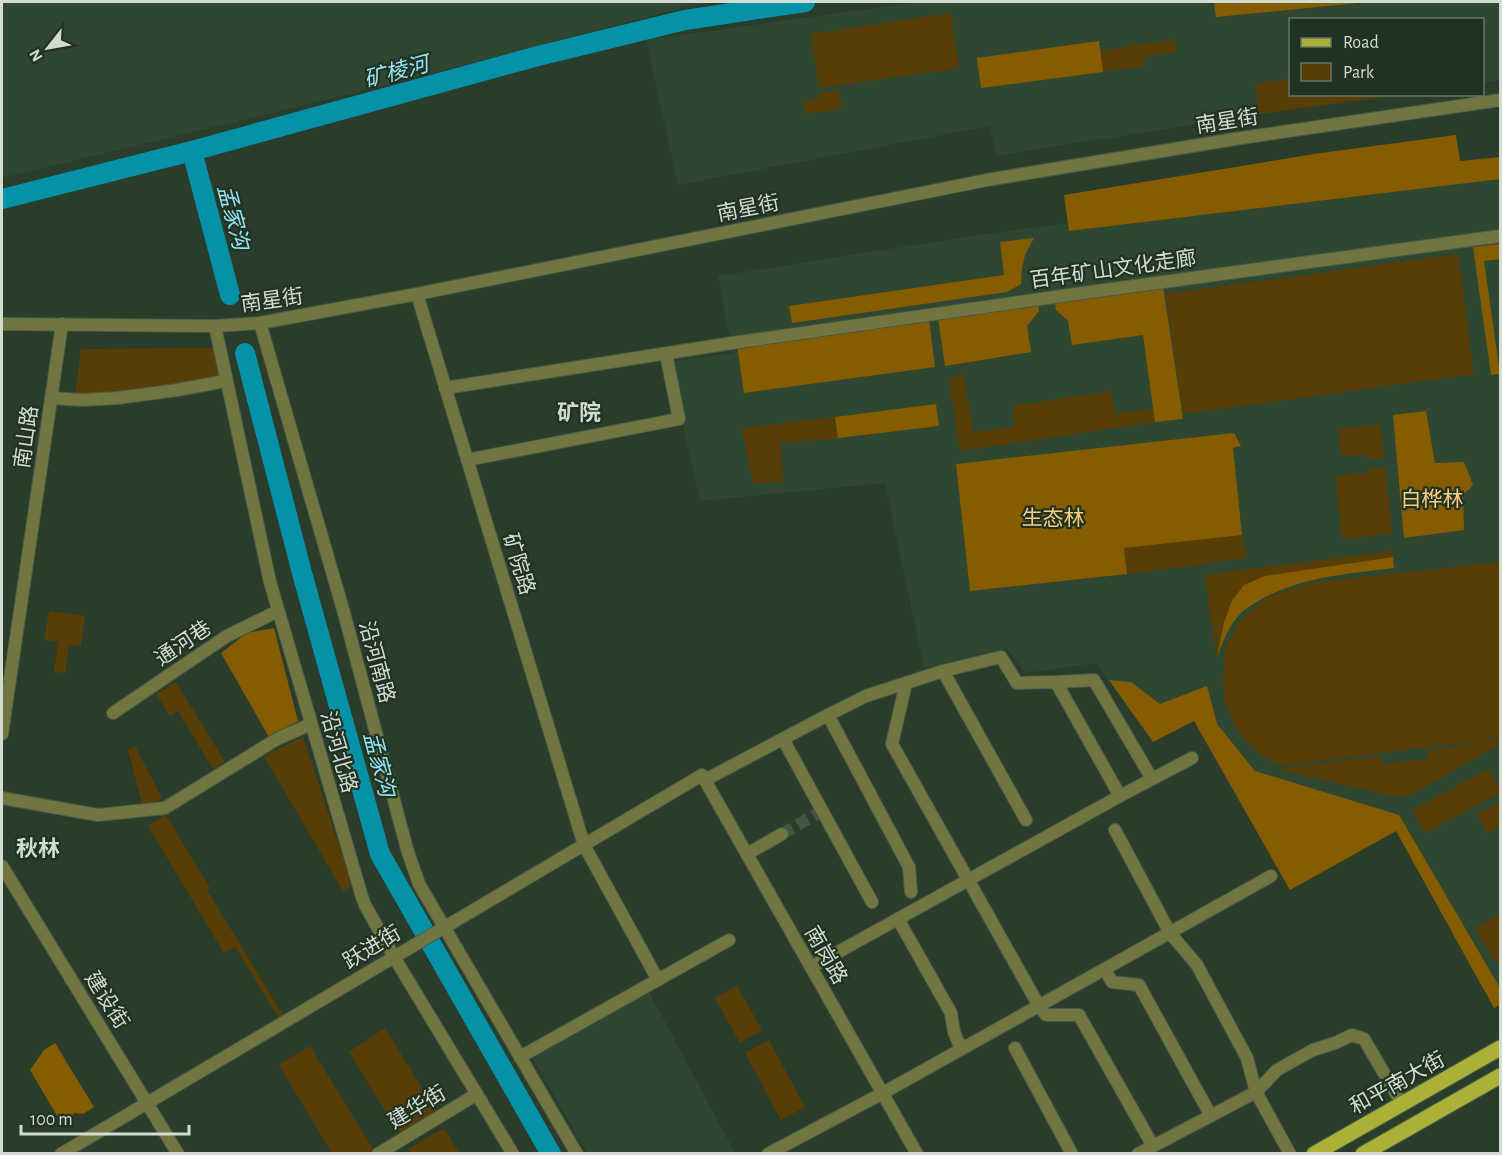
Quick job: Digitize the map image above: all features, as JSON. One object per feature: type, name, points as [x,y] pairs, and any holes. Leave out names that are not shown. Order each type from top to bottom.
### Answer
[{"type":"main road","name":"和平南大街","points":[[1314,1154],[1500,1048]]},
{"type":"main road","points":[[1363,1154],[1500,1076]]},
{"type":"street","name":"南星街","points":[[2,324],[215,326],[260,323],[417,294],[987,180],[1241,138],[1500,100]]},
{"type":"street","name":"百年矿山文化走廊","points":[[445,388],[732,343],[1500,236]]},
{"type":"street","name":"矿院路","points":[[417,294],[584,845],[658,980]]},
{"type":"street","name":"沿河南路","points":[[260,323],[341,603],[407,849],[419,884],[441,929],[577,1154]]},
{"type":"street","name":"南山路","points":[[2,734],[62,324]]},
{"type":"street","name":"沿河北路","points":[[215,326],[270,582],[362,897],[395,957],[513,1154]]},
{"type":"street","points":[[467,460],[679,419],[666,354]]},
{"type":"street","points":[[51,398],[82,400],[118,398],[177,390],[226,380]]},
{"type":"street","name":"通河巷","points":[[114,713],[227,636],[278,611]]},
{"type":"street","name":"跃进街","points":[[61,1154],[584,845],[703,778],[828,714],[866,696],[943,670],[1001,657],[1017,683],[1056,682]]},
{"type":"street","points":[[943,670],[1026,819]]},
{"type":"street","points":[[1120,796],[1056,682],[1094,680],[1152,779]]},
{"type":"street","points":[[906,683],[892,744],[1039,1006],[1046,1015],[1080,1015],[1153,1146]]},
{"type":"street","points":[[828,714],[909,867],[911,892]]},
{"type":"street","points":[[2,798],[98,815],[165,808],[269,744],[311,724]]},
{"type":"street","points":[[783,739],[872,902]]},
{"type":"street","points":[[811,967],[1192,758]]},
{"type":"street","name":"南岗路","points":[[703,778],[917,1154]]},
{"type":"street","points":[[1115,830],[1170,933],[1197,964],[1247,1058],[1256,1092],[1290,1154]]},
{"type":"street","points":[[747,854],[782,834]]},
{"type":"street","name":"建设街","points":[[2,869],[178,1154]]},
{"type":"street","points":[[768,1154],[883,1093],[1271,876]]},
{"type":"street","points":[[898,919],[951,1013],[954,1032],[962,1049]]},
{"type":"street","points":[[520,1057],[729,940]]},
{"type":"street","points":[[1105,969],[1112,982],[1139,985],[1211,1116]]},
{"type":"street","points":[[1138,1154],[1256,1092],[1277,1070],[1313,1050],[1352,1035],[1364,1039],[1402,1104]]},
{"type":"street","points":[[1015,1048],[1072,1154]]},
{"type":"street","name":"建华街","points":[[378,1154],[477,1094]]},
{"type":"shaded area","points":[[2,2],[715,2],[687,7],[379,87],[2,178]]},
{"type":"shaded area","points":[[916,2],[1500,2],[1500,80],[1484,82],[1484,18],[1289,18],[1289,96],[1390,96],[1259,114],[996,156],[990,126],[678,185],[646,40]]},
{"type":"shaded area","points":[[1500,165],[1500,1005],[1494,1008],[1396,831],[1290,890],[1194,721],[1153,742],[1096,663],[1025,673],[1007,648],[924,668],[885,483],[700,501],[669,362],[733,353],[718,276],[978,235]]},
{"type":"shaded area","points":[[649,992],[735,1153],[587,1153],[532,1057]]},
{"type":"green space","points":[[1214,2],[1368,2],[1216,17]]},
{"type":"green space","points":[[951,13],[959,68],[819,88],[811,34]]},
{"type":"green space","points":[[1174,39],[1176,52],[1144,57],[1145,66],[1103,72],[1100,51]]},
{"type":"green space","points":[[1099,41],[1103,72],[981,88],[977,58]]},
{"type":"green space","points":[[1289,79],[1289,96],[1389,96],[1259,114],[1255,84]]},
{"type":"green space","points":[[839,90],[842,109],[805,114],[803,101],[819,98],[818,93]]},
{"type":"green space","points":[[1456,135],[1460,161],[1500,157],[1500,179],[1069,231],[1064,195],[1314,154]]},
{"type":"green space","points":[[1034,238],[1025,255],[1021,284],[1007,292],[792,323],[789,306],[1004,275],[1000,242]]},
{"type":"green space","points":[[1500,244],[1500,259],[1484,261],[1500,374],[1491,375],[1473,247]]},
{"type":"green space","points":[[1458,254],[1474,374],[1183,414],[1166,294]]},
{"type":"green space","points":[[1163,286],[1183,419],[1155,422],[1143,335],[1072,345],[1068,321],[1056,310],[1055,302]]},
{"type":"green space","points":[[1038,304],[1039,311],[1027,326],[1031,352],[945,366],[938,318]]},
{"type":"green space","points":[[929,319],[935,367],[744,393],[737,345]]},
{"type":"green space","points":[[216,348],[222,378],[117,396],[75,397],[81,349]]},
{"type":"green space","points":[[964,375],[973,433],[1015,426],[1013,406],[1111,391],[1115,414],[1153,409],[1155,422],[960,451],[949,378]]},
{"type":"green space","points":[[936,404],[939,426],[838,438],[835,417]]},
{"type":"green space","name":"白桦林","points":[[1426,411],[1435,463],[1464,462],[1473,485],[1463,495],[1464,530],[1404,538],[1393,415]]},
{"type":"green space","points":[[835,417],[838,438],[780,443],[783,482],[753,483],[742,428]]},
{"type":"green space","points":[[1380,424],[1384,458],[1369,459],[1364,454],[1344,456],[1341,452],[1338,429]]},
{"type":"green space","name":"生态林","points":[[1234,433],[1241,446],[1233,448],[1242,535],[1124,548],[1127,574],[970,591],[956,464]]},
{"type":"green space","points":[[1385,467],[1392,534],[1342,539],[1336,476],[1367,473],[1370,468]]},
{"type":"green space","points":[[1242,535],[1246,558],[1127,574],[1124,548]]},
{"type":"green space","points":[[1392,551],[1394,568],[1304,579],[1249,593],[1224,622],[1217,657],[1205,575]]},
{"type":"green space","points":[[1393,557],[1394,568],[1321,578],[1285,588],[1245,609],[1233,623],[1217,657],[1224,622],[1231,602],[1244,585],[1265,576]]},
{"type":"green space","points":[[1499,562],[1500,735],[1484,740],[1280,766],[1261,755],[1244,739],[1234,724],[1225,701],[1223,679],[1225,647],[1242,619],[1268,597],[1311,583]]},
{"type":"green space","points":[[49,611],[85,616],[81,646],[69,645],[65,673],[54,672],[58,642],[44,640]]},
{"type":"green space","points":[[274,628],[298,721],[269,737],[221,653],[247,633]]},
{"type":"green space","points":[[1109,680],[1131,682],[1160,704],[1207,686],[1217,724],[1255,771],[1399,815],[1500,988],[1500,1005],[1494,1008],[1396,831],[1290,890],[1194,721],[1153,742]]},
{"type":"green space","points":[[176,682],[225,762],[213,769],[178,711],[170,716],[156,694]]},
{"type":"green space","points":[[303,737],[352,885],[343,891],[264,756]]},
{"type":"green space","points":[[1500,737],[1500,744],[1412,794],[1396,797],[1277,769],[1381,756],[1382,765],[1428,759],[1427,751]]},
{"type":"green space","points":[[135,746],[162,798],[154,803],[142,804],[128,750]]},
{"type":"green space","points":[[1489,769],[1500,793],[1425,833],[1412,810]]},
{"type":"green space","points":[[1500,802],[1500,826],[1487,833],[1477,814]]},
{"type":"green space","points":[[166,815],[210,888],[207,890],[283,1015],[279,1018],[235,947],[224,953],[148,826]]},
{"type":"green space","points":[[1500,914],[1500,962],[1489,952],[1476,927]]},
{"type":"green space","points":[[737,986],[762,1030],[740,1043],[715,998]]},
{"type":"green space","points":[[385,1028],[436,1111],[399,1133],[349,1052]]},
{"type":"green space","points":[[769,1040],[805,1107],[781,1120],[745,1053]]},
{"type":"green space","points":[[55,1043],[94,1107],[83,1114],[74,1113],[72,1121],[63,1126],[30,1070],[44,1050]]},
{"type":"green space","points":[[310,1046],[374,1151],[370,1153],[332,1153],[279,1065]]},
{"type":"green space","points":[[444,1128],[459,1153],[411,1153],[408,1149]]},
{"type":"waterway","name":"矿棱河","points":[[2,199],[192,151],[538,56],[685,20],[805,2]]},
{"type":"waterway","name":"孟家沟","points":[[192,151],[230,295]]},
{"type":"waterway","name":"孟家沟","points":[[245,353],[302,573],[380,854],[551,1154]]},
{"type":"tunnel","points":[[782,834],[822,811]]},
{"type":"district","name":"矿院","points":[[579,412]]},
{"type":"district","name":"秋林","points":[[38,848]]}]
